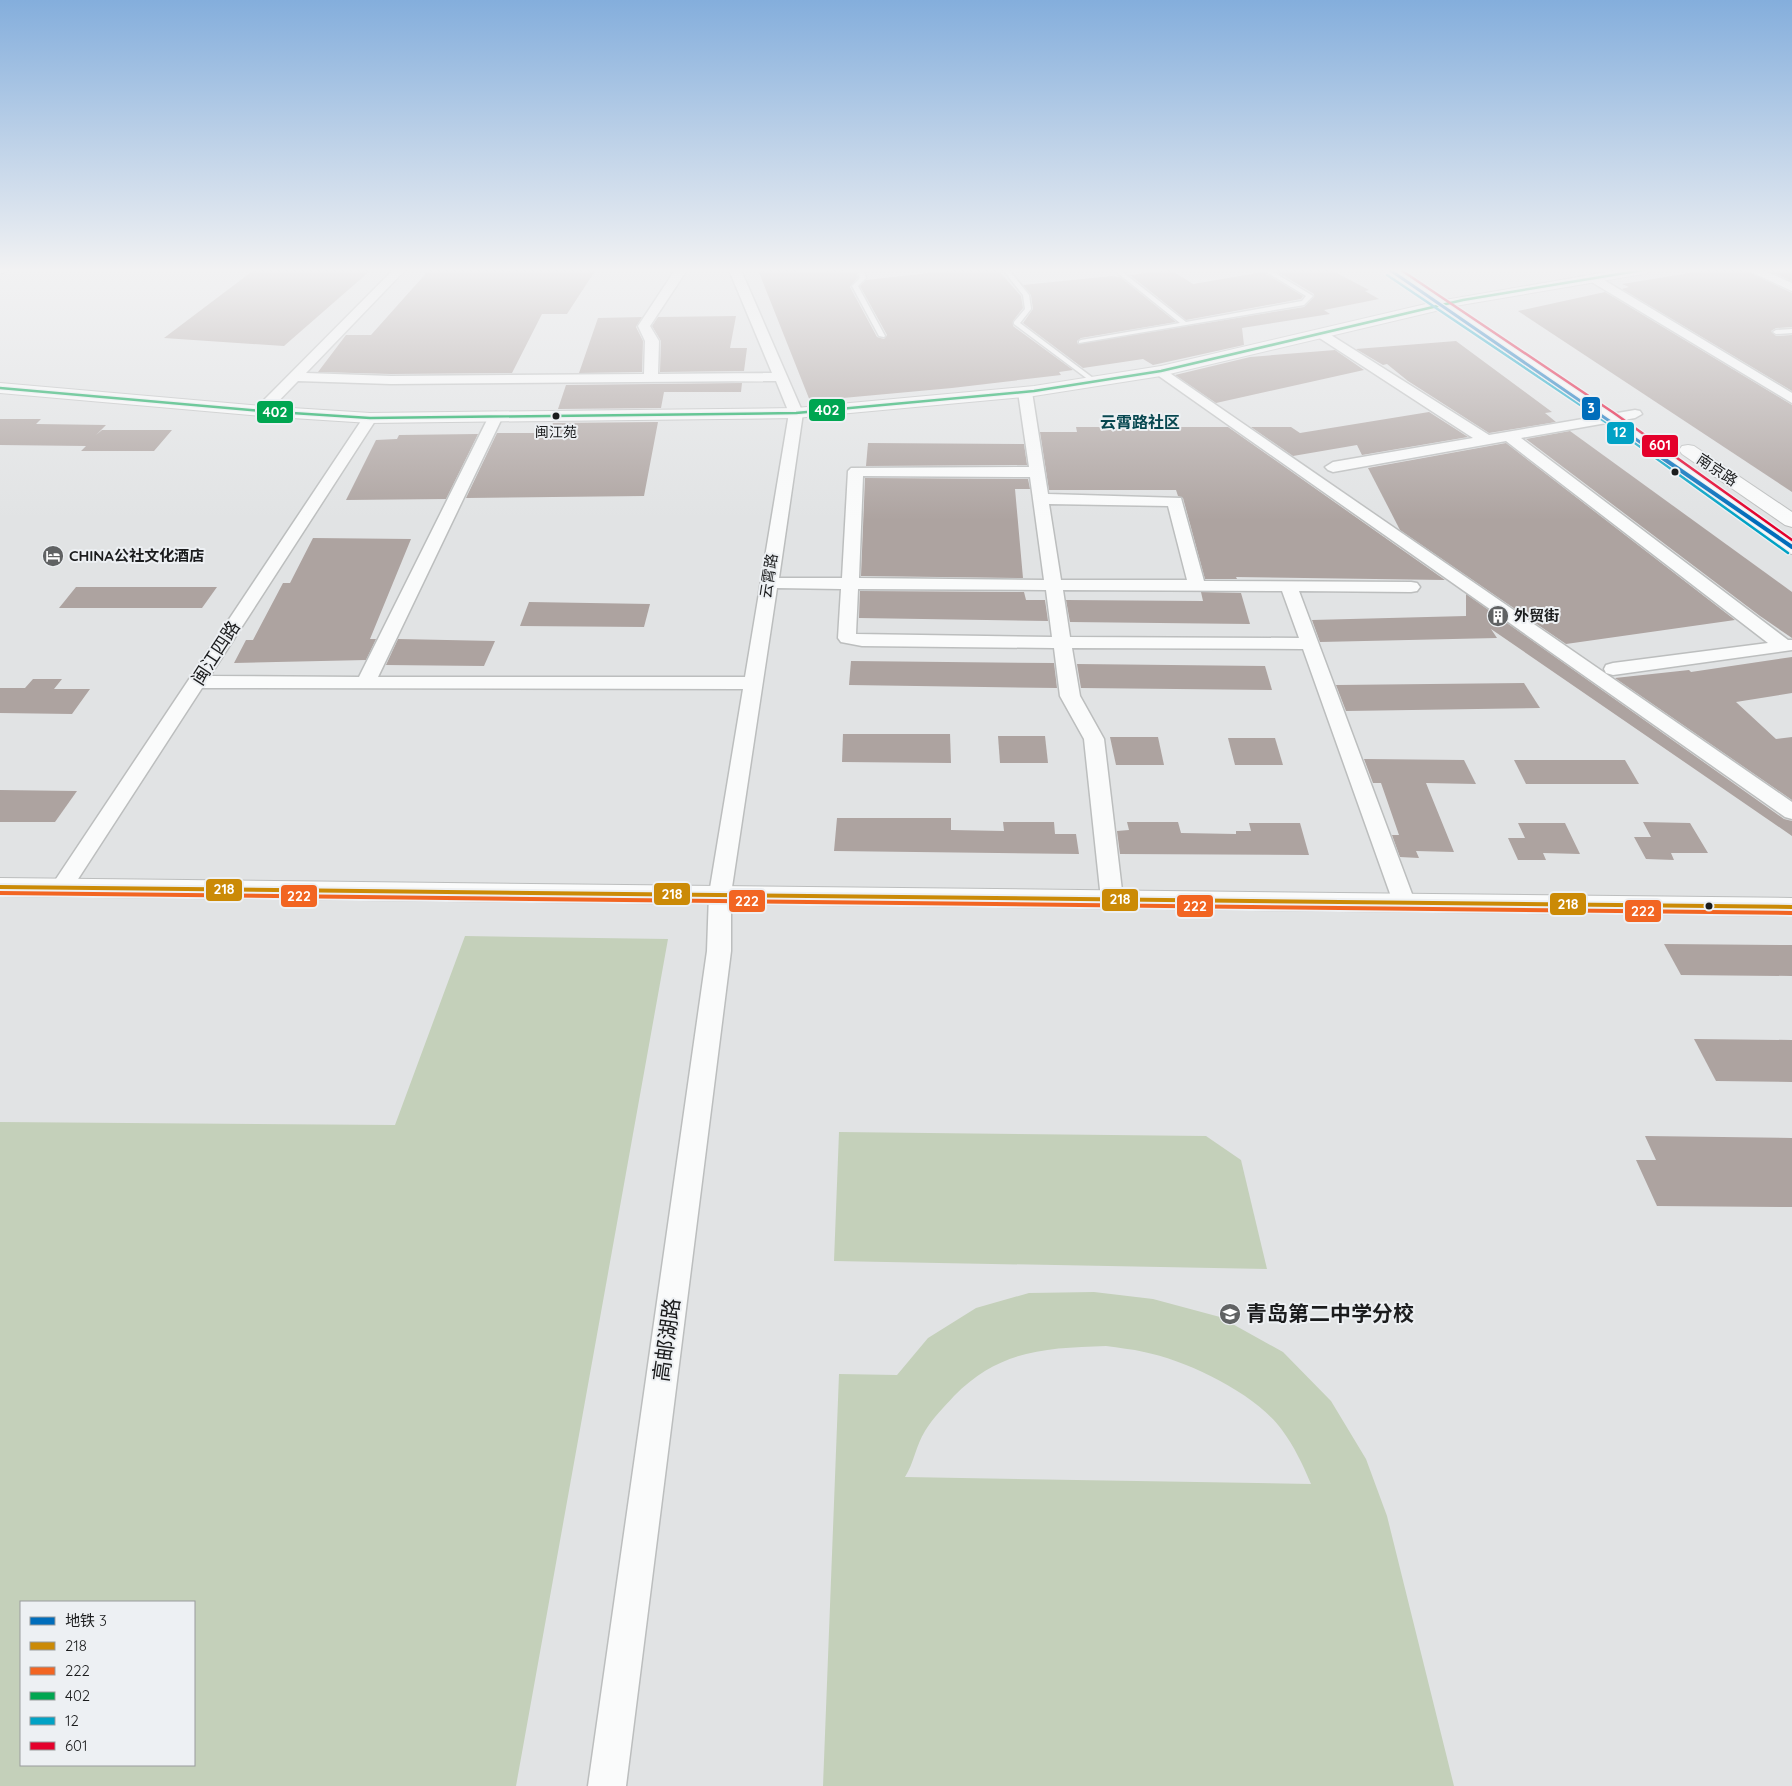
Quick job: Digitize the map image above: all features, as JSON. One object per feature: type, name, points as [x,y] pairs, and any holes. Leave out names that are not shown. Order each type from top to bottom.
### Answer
[{"type":"main road","points":[[0,388],[261,411],[370,418],[796,413],[1025,392],[1161,371],[1238,353]]},
{"type":"main road","name":"南京路","points":[[1512,353],[1610,418],[1792,548]]},
{"type":"main road","name":"南京路","points":[[1544,353],[1792,521]]},
{"type":"main road","points":[[0,887],[1792,907]]},
{"type":"street","points":[[261,411],[317,353]]},
{"type":"street","points":[[651,378],[652,353]]},
{"type":"street","points":[[769,353],[796,413]]},
{"type":"street","points":[[1353,353],[1486,440]]},
{"type":"street","points":[[1717,353],[1792,399]]},
{"type":"street","points":[[1161,371],[1792,812]]},
{"type":"street","points":[[294,377],[391,380],[779,377]]},
{"type":"street","points":[[1025,392],[1070,696],[1094,739],[1112,898]]},
{"type":"street","name":"云霄路","points":[[720,894],[796,413]]},
{"type":"street","points":[[1333,467],[1636,414]]},
{"type":"street","points":[[366,682],[496,416]]},
{"type":"street","name":"闽江四路","points":[[61,888],[370,418]]},
{"type":"street","points":[[1510,436],[1788,645]]},
{"type":"street","points":[[1037,472],[856,471],[847,638],[862,641],[1310,644]]},
{"type":"street","points":[[1041,499],[1175,501],[1197,586]]},
{"type":"street","points":[[768,583],[1411,588]]},
{"type":"street","points":[[1289,586],[1404,902]]},
{"type":"street","points":[[1614,668],[1788,645]]},
{"type":"street","points":[[196,682],[752,683]]},
{"type":"street","name":"高邮湖路","points":[[607,1786],[719,951],[720,894]]},
{"type":"lane","points":[[1057,353],[1095,382]]},
{"type":"green space","points":[[465,936],[668,939],[516,1786],[0,1786],[0,1122],[395,1125]]},
{"type":"green space","points":[[839,1132],[1206,1136],[1241,1160],[1267,1269],[834,1261]]},
{"type":"green space","points":[[1094,1292],[1153,1299],[1220,1317],[1283,1352],[1331,1401],[1366,1459],[1387,1516],[1454,1786],[823,1786],[839,1374],[897,1375],[928,1338],[976,1308],[1029,1293]],"holes":[[[1106,1346],[1161,1356],[1200,1371],[1238,1391],[1270,1416],[1282,1430],[1298,1456],[1311,1484],[905,1477],[922,1436],[932,1422],[954,1396],[988,1369],[1024,1354],[1063,1348]]]},
{"type":"building","points":[[332,353],[522,353],[512,373],[391,374],[318,372]]},
{"type":"building","points":[[586,353],[643,353],[642,372],[579,373]]},
{"type":"building","points":[[661,353],[746,353],[744,371],[660,372]]},
{"type":"building","points":[[791,353],[1050,353],[1073,370],[1059,372],[1061,375],[952,388],[810,401]]},
{"type":"building","points":[[1063,353],[1206,353],[1153,365],[1143,359],[1083,368]]},
{"type":"building","points":[[1294,353],[1340,353],[1364,370],[1216,403],[1175,375],[1250,357]]},
{"type":"building","points":[[1363,353],[1473,353],[1552,412],[1545,413],[1556,422],[1489,433],[1408,381],[1387,364],[1383,365]]},
{"type":"building","points":[[1582,353],[1707,353],[1792,405],[1792,492]]},
{"type":"building","points":[[1729,353],[1792,353],[1792,391]]},
{"type":"building","points":[[742,383],[741,392],[664,392],[661,408],[558,409],[566,385]]},
{"type":"building","points":[[1429,412],[1468,437],[1362,455],[1357,445],[1293,456],[1251,427],[1291,427],[1300,433]]},
{"type":"building","points":[[0,419],[41,419],[36,424],[106,425],[96,435],[102,430],[172,430],[154,451],[81,451],[86,446],[0,445]]},
{"type":"building","points":[[658,422],[644,496],[466,498],[497,433],[549,433],[553,423]]},
{"type":"building","points":[[1076,427],[1228,427],[1445,580],[1236,577],[1237,579],[1205,579],[1183,498],[1178,496],[1176,490],[1049,490],[1040,432],[1077,432]]},
{"type":"building","points":[[1570,431],[1792,592],[1792,638],[1760,616],[1526,439]]},
{"type":"building","points":[[478,434],[446,499],[346,500],[376,440],[397,439],[399,435]]},
{"type":"building","points":[[868,443],[1024,444],[1027,465],[866,466]]},
{"type":"building","points":[[1506,443],[1735,620],[1566,644],[1400,530],[1368,468]]},
{"type":"building","points":[[865,478],[1028,479],[1030,489],[1015,489],[1023,578],[861,576]]},
{"type":"building","points":[[313,538],[411,539],[370,639],[376,639],[366,660],[234,663],[246,640],[253,640],[283,583],[290,583]]},
{"type":"building","points":[[76,587],[217,587],[202,608],[59,608]]},
{"type":"building","points":[[860,591],[1024,592],[1026,600],[1045,600],[1048,621],[859,618]]},
{"type":"building","points":[[1201,592],[1241,593],[1250,624],[1070,622],[1066,600],[1203,601]]},
{"type":"building","points":[[1466,594],[1784,819],[1792,821],[1792,836],[1491,629],[1497,638],[1320,642],[1312,620],[1466,616]]},
{"type":"building","points":[[529,602],[650,604],[644,627],[520,626]]},
{"type":"building","points":[[398,639],[495,641],[484,666],[386,665]]},
{"type":"building","points":[[1792,657],[1792,693],[1736,702],[1776,739],[1792,737],[1792,800],[1615,678],[1689,670],[1691,672]]},
{"type":"building","points":[[851,661],[1054,663],[1057,688],[849,685]]},
{"type":"building","points":[[1077,664],[1265,666],[1272,690],[1081,688]]},
{"type":"building","points":[[33,679],[62,679],[54,689],[90,689],[72,714],[0,713],[0,688],[25,688]]},
{"type":"building","points":[[1524,683],[1540,708],[1346,711],[1336,685]]},
{"type":"building","points":[[843,734],[950,734],[951,763],[842,762]]},
{"type":"building","points":[[998,736],[1045,736],[1048,763],[1000,763]]},
{"type":"building","points":[[1110,737],[1158,737],[1164,765],[1116,765]]},
{"type":"building","points":[[1228,738],[1275,738],[1283,765],[1235,765]]},
{"type":"building","points":[[1364,759],[1464,760],[1476,784],[1426,783],[1454,852],[1416,851],[1419,858],[1400,857],[1392,835],[1399,835],[1381,783],[1373,783]]},
{"type":"building","points":[[1514,760],[1625,760],[1639,784],[1526,784]]},
{"type":"building","points":[[0,790],[77,791],[55,822],[0,822]]},
{"type":"building","points":[[837,818],[951,818],[951,830],[1004,831],[1003,822],[1054,822],[1055,834],[1076,834],[1079,854],[834,851]]},
{"type":"building","points":[[1127,822],[1178,822],[1181,833],[1236,834],[1236,831],[1251,831],[1249,823],[1300,823],[1309,855],[1120,854],[1117,831],[1129,830]]},
{"type":"building","points":[[1643,822],[1690,823],[1708,853],[1671,853],[1674,860],[1646,859],[1634,837],[1651,837]]},
{"type":"building","points":[[1518,823],[1565,823],[1580,854],[1543,853],[1546,860],[1518,860],[1508,838],[1525,838]]},
{"type":"building","points":[[1664,944],[1792,945],[1792,976],[1681,975]]},
{"type":"building","points":[[1694,1039],[1792,1040],[1792,1082],[1716,1081]]},
{"type":"building","points":[[1645,1136],[1792,1138],[1792,1207],[1657,1206],[1636,1160],[1656,1160]]},
{"type":"metro line","name":"3","points":[[1511,353],[1792,547]]},
{"type":"transit line","name":"402","points":[[0,388],[261,411],[370,418],[796,413],[1034,391],[1161,371],[1236,353]]},
{"type":"transit line","name":"12","points":[[1503,353],[1607,423],[1788,553]]},
{"type":"transit line","name":"601","points":[[1525,353],[1614,413],[1792,540]]},
{"type":"transit line","name":"218","points":[[0,887],[1792,907]]},
{"type":"transit line","name":"222","points":[[0,893],[1792,913]]},
{"type":"place","name":"闽江苑","points":[[556,416]]},
{"type":"place","name":"CHINA公社文化酒店","points":[[53,556]]},
{"type":"place","name":"外贸街","points":[[1498,616]]},
{"type":"place","name":"青岛第二中学分校","points":[[1230,1314]]},
{"type":"district","name":"云霄路社区","points":[[1140,422]]}]
